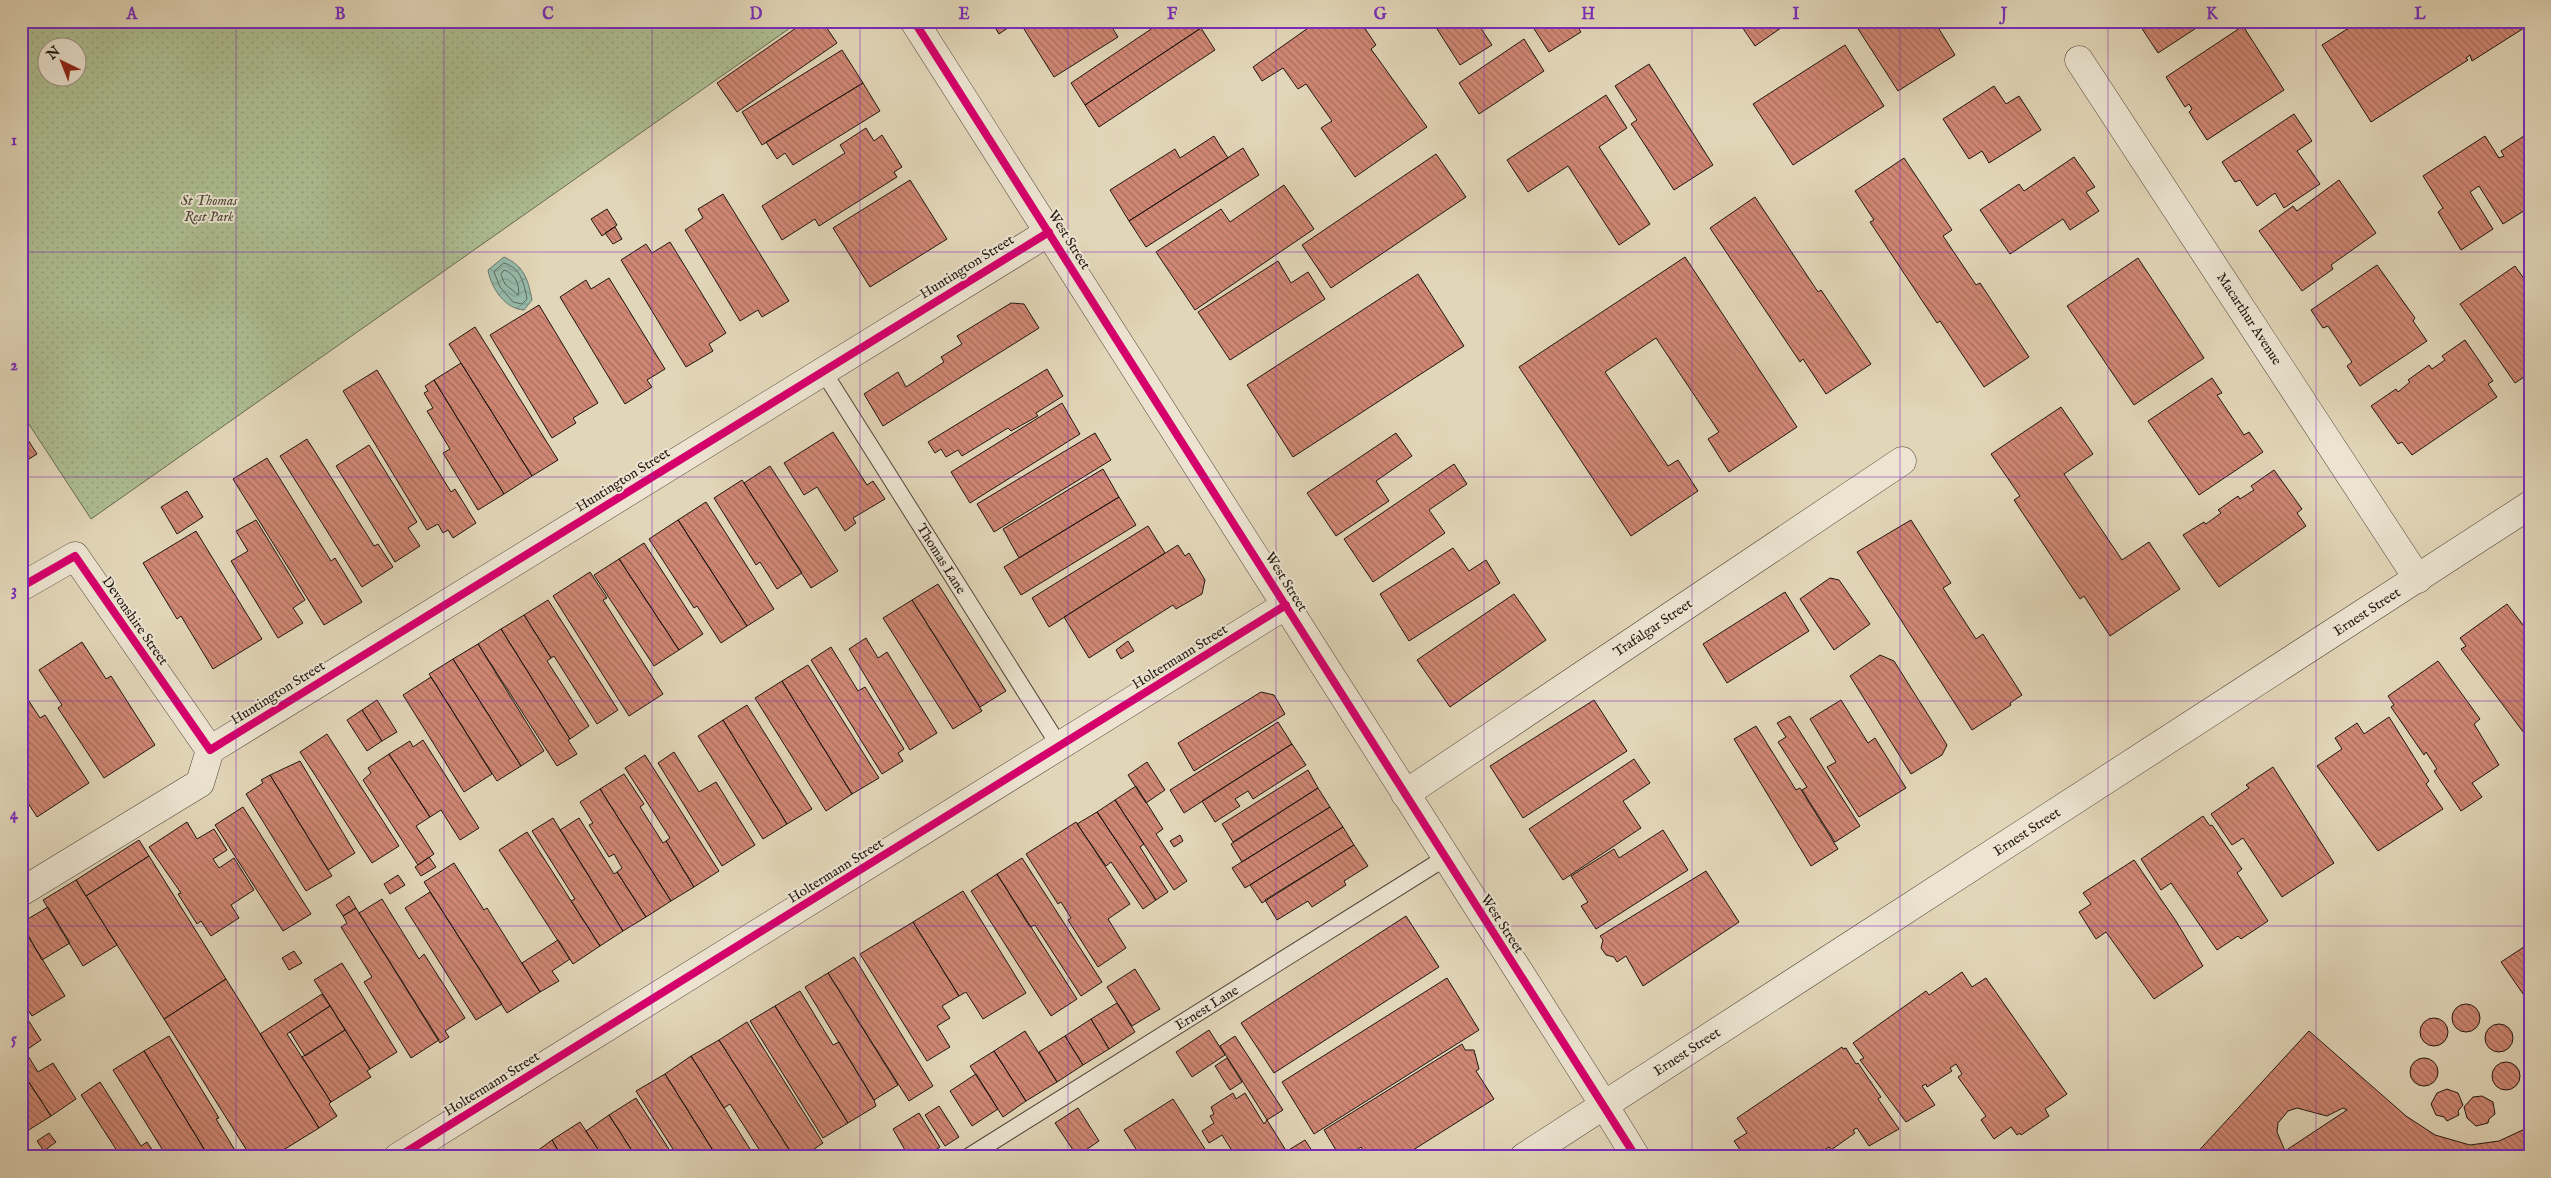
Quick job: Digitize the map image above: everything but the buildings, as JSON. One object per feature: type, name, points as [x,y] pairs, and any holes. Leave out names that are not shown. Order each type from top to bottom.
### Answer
[{"type":"street","name":"West Street","points":[[914,21],[1636,1157]]},
{"type":"street","name":"Macarthur Avenue","points":[[2079,60],[2418,579]]},
{"type":"street","name":"Huntington Street","points":[[210,750],[1049,232]]},
{"type":"street","name":"Trafalgar Street","points":[[1404,794],[1902,461]]},
{"type":"street","name":"Ernest Street","points":[[1524,1157],[2530,505]]},
{"type":"street","name":"Devonshire Street","points":[[21,587],[74,556],[210,750]]},
{"type":"street","name":"Holtermann Street","points":[[398,1157],[1286,605]]},
{"type":"street","points":[[21,892],[200,783],[210,750]]},
{"type":"lane","name":"Thomas Lane","points":[[823,371],[1060,747]]},
{"type":"lane","name":"Ernest Lane","points":[[968,1157],[1445,858]]},
{"type":"green space","name":"St Thomas Rest Park","points":[[21,21],[800,21],[91,519],[21,412]]},
{"type":"water","points":[[504,257],[521,269],[527,280],[532,300],[524,310],[517,309],[505,302],[492,284],[488,270]]},
{"type":"cycle path","points":[[914,21],[1636,1157]]},
{"type":"cycle path","points":[[21,587],[75,556],[210,750],[1049,232]]},
{"type":"cycle path","points":[[398,1157],[1286,605]]}]
